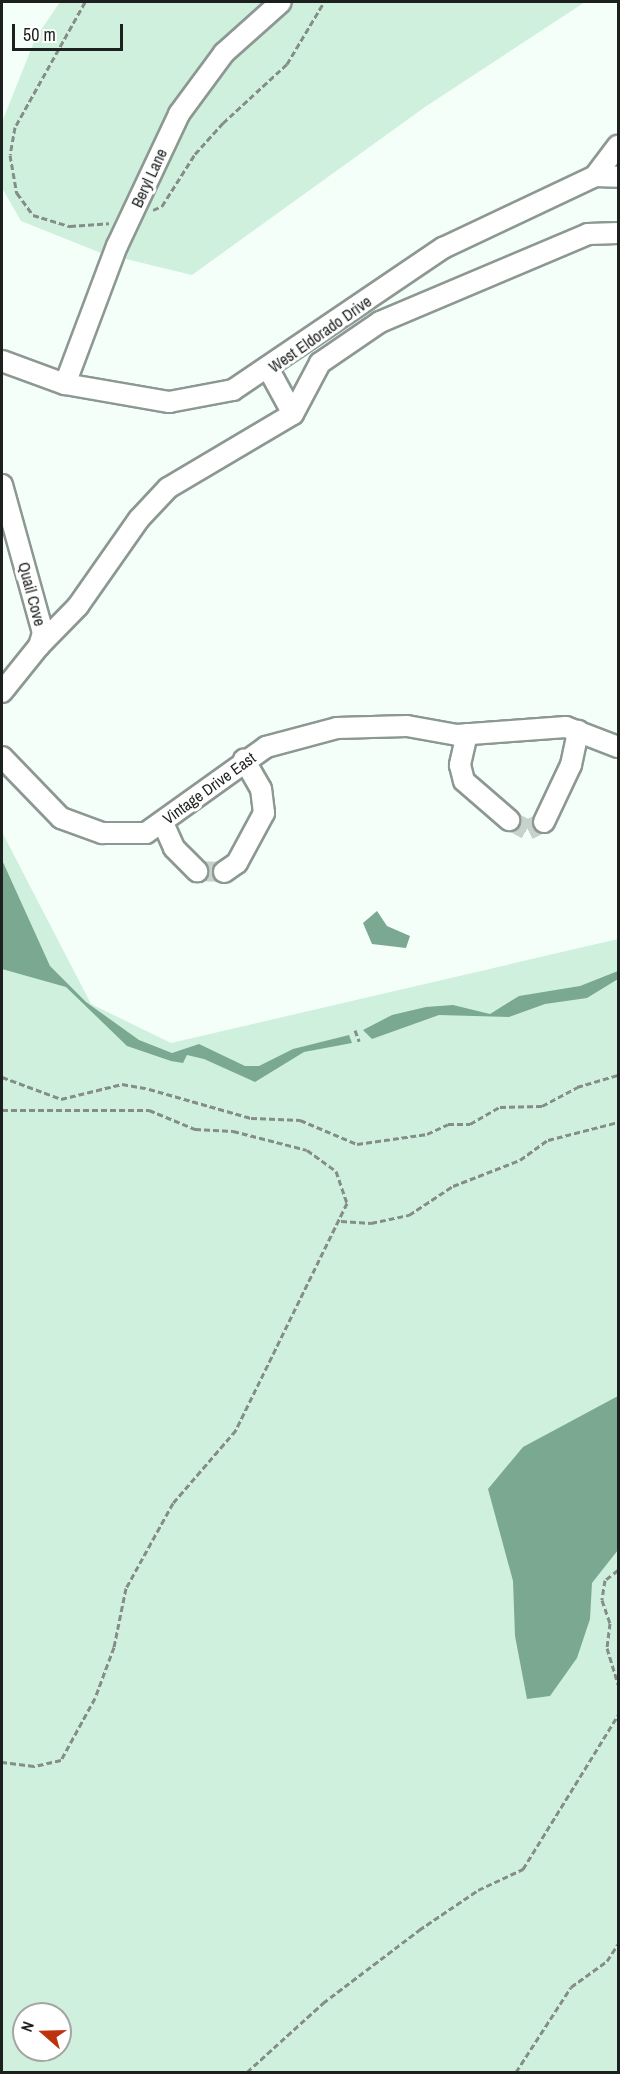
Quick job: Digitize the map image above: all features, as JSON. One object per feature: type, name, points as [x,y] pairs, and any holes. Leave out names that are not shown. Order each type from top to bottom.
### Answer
[{"type":"street","name":"Beryl Lane","points":[[65,384],[129,220],[179,114],[224,53],[281,2]]},
{"type":"street","points":[[595,176],[618,146]]},
{"type":"street","name":"West Eldorado Drive","points":[[2,361],[65,384],[169,402],[233,390],[269,370],[443,248],[595,176],[618,177]]},
{"type":"street","points":[[39,646],[78,606],[139,519],[168,488],[293,414],[320,363],[380,322],[588,234],[618,233]]},
{"type":"street","points":[[269,370],[293,414]]},
{"type":"street","name":"Quail Cove","points":[[2,485],[42,620],[39,646],[2,692]]},
{"type":"street","name":"Vintage Drive East","points":[[2,757],[61,818],[102,833],[146,833],[163,823],[244,760],[266,747],[337,728],[407,726],[467,735],[566,727],[618,747]]},
{"type":"street","points":[[544,822],[572,765],[578,731]]},
{"type":"street","points":[[467,735],[460,765],[464,781],[509,820]]},
{"type":"street","points":[[224,872],[237,863],[264,813],[261,789],[244,760]]},
{"type":"street","points":[[163,823],[174,848],[197,871]]},
{"type":"path","points":[[85,2],[15,127],[10,156],[17,193],[33,215],[46,221],[92,228],[129,220],[162,206],[195,154],[287,64],[324,2]]},
{"type":"path","points":[[355,1030],[359,1041]]},
{"type":"path","points":[[2,1077],[61,1099],[122,1084],[149,1089],[251,1118],[300,1120],[357,1144],[427,1134],[448,1124],[470,1124],[500,1107],[542,1106],[577,1087],[618,1075]]},
{"type":"path","points":[[2,1110],[149,1110],[195,1130],[233,1131],[307,1150],[336,1171],[347,1203],[341,1221],[300,1294],[236,1430],[173,1503],[126,1588],[114,1647],[95,1698],[61,1760],[34,1766],[2,1762]]},
{"type":"path","points":[[341,1221],[371,1223],[409,1215],[453,1186],[520,1160],[548,1140],[618,1122]]},
{"type":"path","points":[[618,1570],[605,1581],[602,1600],[610,1623],[607,1648],[618,1684]]},
{"type":"path","points":[[246,2073],[323,2003],[419,1930],[478,1890],[523,1869],[618,1716]]},
{"type":"path","points":[[516,2073],[571,1987],[607,1961],[618,1944]]},
{"type":"shaded area","points":[[60,2],[585,2],[425,107],[192,275],[101,253],[21,221],[2,188],[2,122],[36,37]]},
{"type":"shaded area","points":[[2,832],[91,1004],[171,1043],[618,939],[618,2072],[2,2072]]},
{"type":"shaded area","points":[[2,860],[50,966],[86,1002],[139,1040],[172,1053],[199,1044],[245,1066],[259,1066],[293,1049],[349,1035],[352,1043],[304,1052],[255,1082],[204,1059],[187,1055],[183,1063],[171,1061],[127,1046],[66,987],[2,969]]},
{"type":"shaded area","points":[[377,911],[387,926],[410,936],[406,948],[372,944],[363,923]]},
{"type":"shaded area","points":[[618,971],[618,979],[587,998],[545,1004],[509,1017],[439,1015],[372,1039],[363,1030],[392,1015],[426,1007],[453,1005],[490,1014],[519,996],[580,986]]},
{"type":"shaded area","points":[[618,1396],[618,1550],[592,1583],[590,1619],[577,1658],[550,1696],[527,1699],[515,1636],[513,1581],[488,1489],[523,1447]]},
{"type":"tunnel","points":[[509,820],[528,830],[544,822]]},
{"type":"tunnel","points":[[197,871],[224,872]]}]
